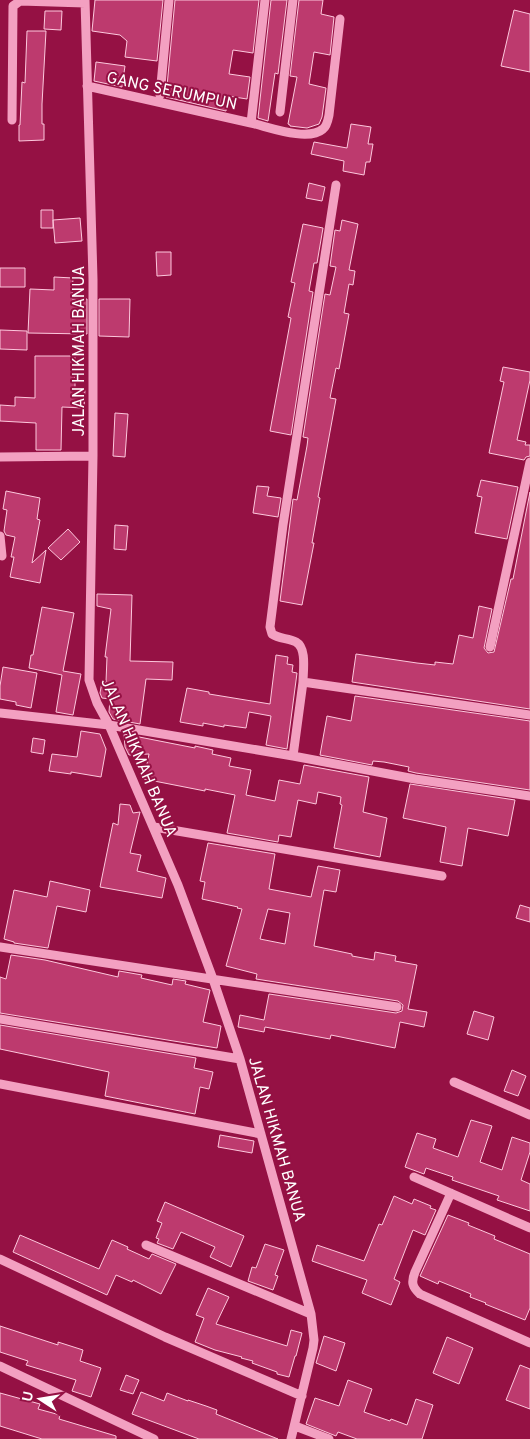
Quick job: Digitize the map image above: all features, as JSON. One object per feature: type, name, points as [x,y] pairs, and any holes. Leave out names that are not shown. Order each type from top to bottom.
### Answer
[{"type":"street","points":[[160,95],[169,0]]},
{"type":"street","name":"GANG SERUMPUN","points":[[251,122],[264,0]]},
{"type":"street","points":[[280,112],[293,0]]},
{"type":"street","points":[[12,120],[13,3],[20,1],[85,2]]},
{"type":"street","name":"JALAN HIKMAH BANUA","points":[[85,2],[93,279],[93,456],[89,680],[96,703],[109,725],[178,885],[213,979],[240,1059],[311,1314],[314,1340],[291,1439]]},
{"type":"street","name":"GANG SERUMPUN","points":[[87,86],[306,136],[318,132],[326,126],[330,115],[340,19]]},
{"type":"street","points":[[293,756],[303,682],[302,654],[299,645],[295,642],[275,637],[270,627],[283,525],[336,185]]},
{"type":"street","points":[[0,457],[93,456]]},
{"type":"street","points":[[490,647],[530,462]]},
{"type":"street","points":[[0,536],[2,556]]},
{"type":"street","points":[[303,682],[530,714]]},
{"type":"street","points":[[0,713],[109,725],[415,779],[530,796]]},
{"type":"street","points":[[154,828],[442,876]]},
{"type":"street","points":[[0,947],[397,1007]]},
{"type":"street","points":[[0,1019],[240,1059]]},
{"type":"street","points":[[454,1082],[530,1115]]},
{"type":"street","points":[[0,1084],[261,1134]]},
{"type":"street","points":[[414,1177],[530,1228]]},
{"type":"street","points":[[451,1193],[415,1272],[412,1280],[413,1286],[420,1294],[530,1342]]},
{"type":"street","points":[[146,1245],[311,1314]]},
{"type":"street","points":[[0,1259],[165,1337],[302,1396]]},
{"type":"street","points":[[0,1366],[154,1439]]},
{"type":"street","points":[[295,1426],[329,1439]]},
{"type":"building","points":[[95,0],[163,0],[157,61],[125,57],[127,41],[120,35],[92,31]]},
{"type":"building","points":[[175,0],[259,0],[253,53],[233,50],[229,74],[250,77],[247,99],[228,96],[226,111],[166,97]]},
{"type":"building","points":[[271,0],[287,0],[278,74],[275,73],[268,121],[258,118]]},
{"type":"building","points":[[299,0],[323,0],[321,14],[334,17],[330,55],[314,52],[309,84],[326,88],[322,117],[319,124],[307,128],[290,126],[288,124],[297,77],[290,76]]},
{"type":"building","points":[[514,10],[530,14],[530,72],[501,66]]},
{"type":"building","points":[[45,11],[62,11],[61,30],[44,29]]},
{"type":"building","points":[[27,31],[46,31],[42,104],[44,140],[19,141],[22,82],[25,83]]},
{"type":"building","points":[[96,62],[125,66],[122,87],[94,81]]},
{"type":"building","points":[[351,124],[371,127],[368,144],[373,144],[370,162],[366,162],[364,175],[343,171],[344,161],[311,154],[314,142],[347,148]]},
{"type":"building","points":[[309,183],[325,187],[322,201],[306,198]]},
{"type":"building","points":[[41,210],[53,210],[53,228],[41,228]]},
{"type":"building","points":[[80,218],[82,241],[55,243],[53,220]]},
{"type":"building","points":[[342,220],[358,224],[349,270],[355,271],[353,285],[349,284],[344,313],[349,314],[339,369],[336,368],[330,398],[336,399],[318,497],[320,498],[312,543],[314,543],[302,605],[280,601],[293,499],[297,500],[307,446],[308,438],[303,437],[325,294],[330,295],[336,267],[330,266],[335,230],[340,231]]},
{"type":"building","points":[[303,224],[323,228],[317,263],[314,263],[309,291],[313,292],[291,435],[270,431],[291,318],[288,317],[295,283],[291,282]]},
{"type":"building","points":[[156,252],[171,252],[171,275],[157,276]]},
{"type":"building","points":[[0,268],[25,268],[25,287],[0,287]]},
{"type":"building","points":[[54,277],[73,278],[72,299],[87,299],[87,334],[28,333],[30,289],[54,290]]},
{"type":"building","points":[[99,299],[130,299],[129,337],[99,336]]},
{"type":"building","points":[[0,330],[27,331],[27,350],[0,349]]},
{"type":"building","points":[[35,356],[75,356],[75,388],[85,389],[84,408],[62,407],[61,450],[36,450],[36,423],[0,421],[0,405],[15,406],[15,397],[35,398]]},
{"type":"building","points":[[503,367],[530,372],[530,380],[517,440],[526,442],[525,445],[530,445],[530,456],[524,460],[489,453],[504,382],[500,381]]},
{"type":"building","points":[[115,413],[128,414],[125,457],[113,456]]},
{"type":"building","points":[[481,480],[518,487],[507,539],[475,533],[482,497],[477,496]]},
{"type":"building","points":[[257,486],[269,487],[267,496],[281,498],[278,517],[253,513]]},
{"type":"building","points":[[6,491],[40,498],[37,519],[40,520],[32,563],[46,550],[40,583],[10,577],[15,537],[6,535],[4,531],[7,510],[3,509]]},
{"type":"building","points":[[530,492],[530,709],[352,682],[356,654],[435,665],[435,662],[453,664],[459,635],[473,638],[479,606],[492,609],[484,648],[488,653],[494,652],[511,579],[513,579]]},
{"type":"building","points":[[115,525],[128,526],[126,550],[114,549]]},
{"type":"building","points":[[68,529],[80,542],[61,560],[48,548]]},
{"type":"building","points":[[97,594],[132,595],[130,661],[173,662],[172,680],[146,679],[140,724],[113,719],[109,712],[110,699],[102,698],[100,693],[102,682],[106,682],[107,657],[105,657],[111,609],[97,606]]},
{"type":"building","points":[[42,607],[74,613],[63,671],[81,674],[73,715],[56,712],[62,675],[29,668]]},
{"type":"building","points":[[276,655],[288,657],[287,664],[293,665],[292,672],[297,673],[287,749],[266,745],[271,716],[249,712],[246,728],[224,725],[224,727],[203,723],[203,726],[180,722],[187,688],[209,692],[209,694],[270,704]]},
{"type":"building","points":[[3,667],[37,673],[31,708],[16,705],[16,702],[0,699]]},
{"type":"building","points":[[355,696],[530,721],[530,790],[416,773],[408,771],[409,767],[384,762],[373,761],[372,765],[320,755],[327,716],[351,721]]},
{"type":"building","points":[[81,731],[100,734],[106,749],[101,777],[71,772],[71,774],[49,771],[52,754],[77,757]]},
{"type":"building","points":[[124,734],[213,750],[212,754],[231,758],[229,766],[251,770],[246,795],[275,801],[279,780],[300,784],[304,765],[369,777],[363,812],[387,818],[380,857],[334,848],[342,805],[340,804],[341,797],[318,792],[316,804],[298,800],[291,837],[279,835],[278,842],[227,833],[235,795],[144,779],[149,754],[129,755],[125,747]]},
{"type":"building","points":[[33,738],[45,740],[43,754],[31,752]]},
{"type":"building","points":[[410,784],[515,800],[508,836],[468,828],[462,866],[440,862],[446,827],[403,818]]},
{"type":"building","points":[[120,804],[130,805],[133,813],[140,812],[130,853],[141,855],[137,871],[166,878],[162,898],[100,887],[113,823],[118,825]]},
{"type":"building","points":[[208,843],[275,854],[269,889],[311,897],[318,866],[340,870],[336,892],[324,890],[314,946],[374,960],[375,952],[396,956],[395,961],[417,965],[408,1009],[427,1012],[424,1027],[400,1022],[395,1048],[331,1035],[330,1039],[265,1027],[264,1032],[238,1027],[240,1015],[264,1020],[269,994],[396,1013],[402,1011],[403,1005],[398,1001],[256,979],[257,974],[226,966],[242,909],[202,899],[205,882],[200,881]],"holes":[[[268,909],[290,913],[285,944],[260,939]]]},
{"type":"building","points":[[50,881],[90,890],[86,912],[57,906],[48,948],[14,943],[4,939],[14,890],[47,897]]},
{"type":"building","points":[[520,905],[530,908],[530,922],[516,918]]},
{"type":"building","points":[[11,955],[45,960],[118,977],[119,971],[142,975],[141,978],[172,985],[173,979],[186,981],[185,984],[210,990],[203,1022],[221,1026],[217,1048],[0,1013],[0,977],[6,979]]},
{"type":"building","points":[[474,1011],[494,1017],[488,1040],[467,1034]]},
{"type":"building","points":[[0,1025],[196,1058],[194,1068],[213,1072],[209,1089],[200,1087],[195,1114],[105,1096],[109,1072],[0,1049]]},
{"type":"building","points":[[512,1070],[526,1076],[518,1096],[504,1091]]},
{"type":"building","points":[[471,1120],[492,1126],[480,1162],[502,1170],[512,1137],[530,1143],[530,1152],[521,1180],[530,1184],[530,1211],[497,1200],[499,1196],[452,1180],[453,1177],[426,1168],[424,1174],[405,1167],[417,1133],[436,1139],[433,1148],[458,1157]]},
{"type":"building","points":[[220,1135],[254,1141],[252,1153],[218,1147]]},
{"type":"building","points":[[394,1196],[412,1204],[414,1199],[436,1210],[425,1235],[413,1230],[394,1279],[400,1282],[391,1305],[362,1293],[367,1280],[312,1261],[317,1245],[364,1261],[379,1224],[382,1225]]},
{"type":"building","points":[[165,1202],[244,1236],[231,1267],[210,1257],[215,1247],[181,1232],[173,1249],[157,1243],[159,1239],[156,1238],[162,1223],[157,1221]]},
{"type":"building","points":[[448,1215],[495,1236],[494,1239],[530,1254],[530,1308],[525,1320],[470,1297],[471,1294],[439,1281],[438,1284],[420,1276]]},
{"type":"building","points":[[20,1235],[99,1269],[112,1240],[149,1259],[152,1254],[176,1264],[161,1294],[133,1280],[132,1282],[116,1275],[107,1295],[13,1252]]},
{"type":"building","points":[[265,1244],[284,1250],[275,1275],[278,1276],[273,1290],[248,1281],[252,1267],[256,1268]]},
{"type":"building","points":[[208,1288],[229,1297],[216,1324],[287,1346],[291,1330],[302,1333],[289,1377],[252,1363],[253,1361],[195,1342],[204,1318],[196,1315]]},
{"type":"building","points":[[0,1326],[58,1345],[58,1342],[83,1350],[80,1361],[101,1368],[91,1397],[72,1391],[76,1380],[26,1365],[28,1361],[0,1352]]},
{"type":"building","points":[[324,1336],[345,1343],[336,1371],[316,1363]]},
{"type":"building","points":[[447,1337],[473,1348],[459,1384],[433,1373]]},
{"type":"building","points":[[520,1365],[530,1369],[530,1409],[506,1400]]},
{"type":"building","points":[[126,1375],[139,1380],[133,1394],[120,1390]]},
{"type":"building","points":[[348,1380],[372,1389],[364,1412],[390,1421],[391,1419],[407,1425],[416,1399],[433,1405],[422,1439],[357,1439],[338,1432],[336,1436],[306,1424],[315,1398],[339,1406]]},
{"type":"building","points":[[141,1392],[164,1401],[167,1393],[206,1406],[217,1410],[216,1414],[278,1439],[199,1439],[132,1414]]},
{"type":"building","points":[[0,1393],[40,1404],[38,1409],[60,1415],[59,1419],[116,1436],[116,1439],[42,1439],[0,1426]]}]
